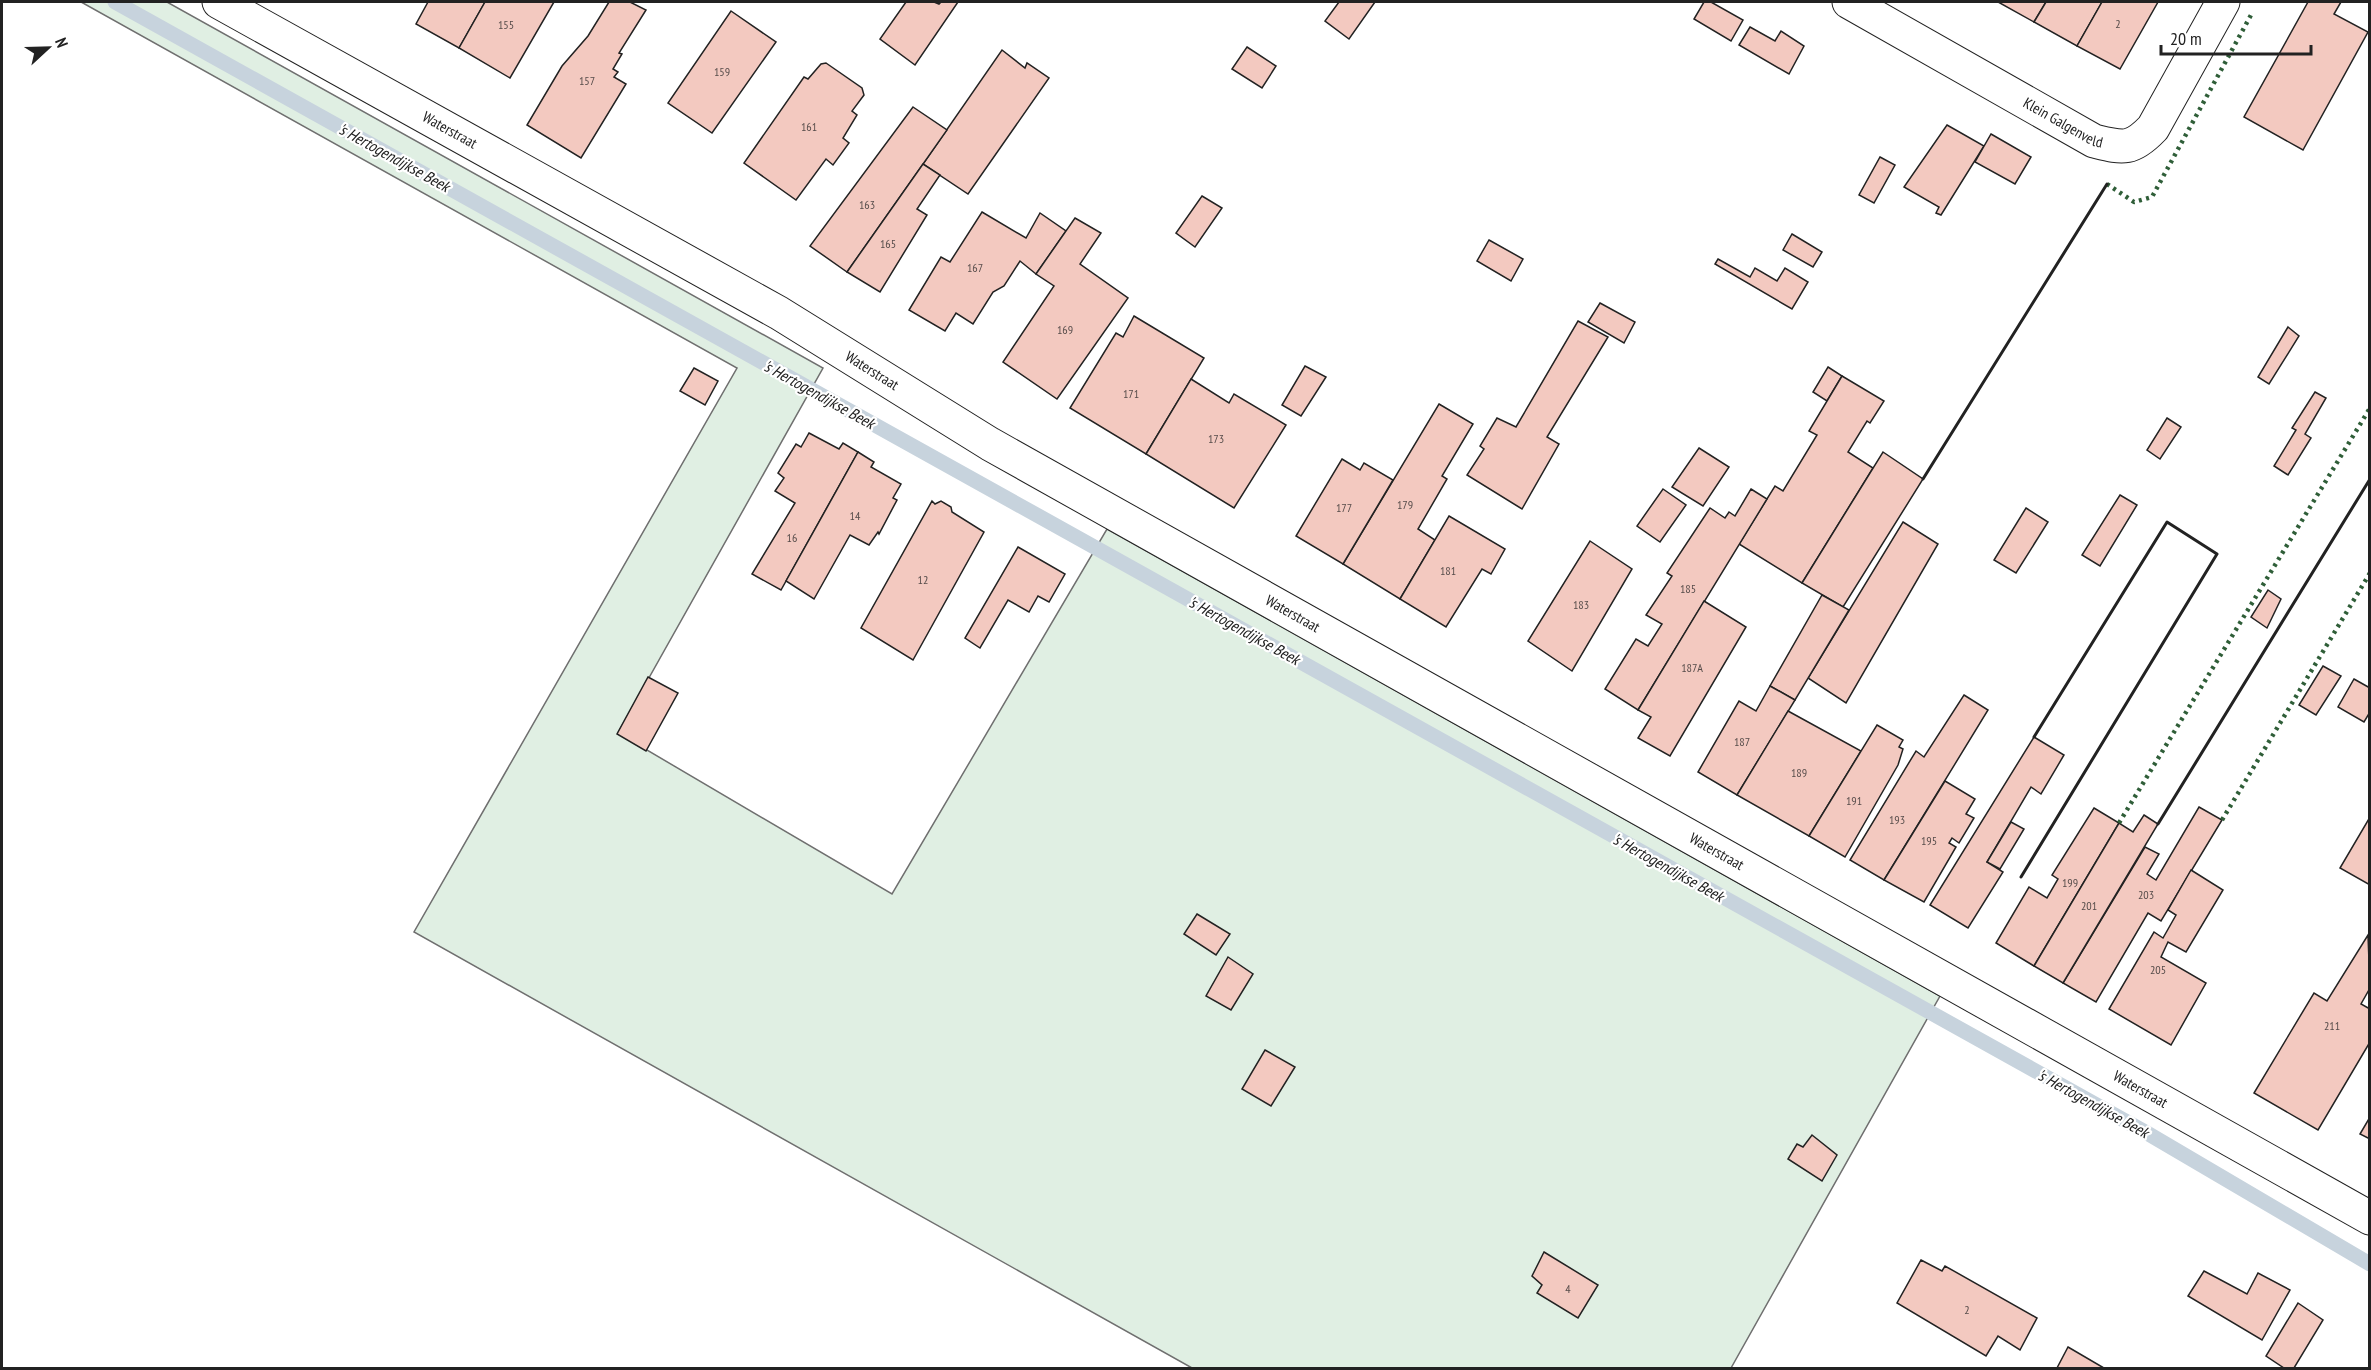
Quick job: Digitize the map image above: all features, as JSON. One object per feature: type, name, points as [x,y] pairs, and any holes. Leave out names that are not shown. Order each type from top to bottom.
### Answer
[{"type":"street","name":"Waterstraat","points":[[219,2],[779,314],[990,444],[2370,1218]]},
{"type":"street","name":"Klein Galgenveld","points":[[1849,2],[2094,141],[2117,146],[2139,143],[2152,128],[2223,2]]},
{"type":"green space","points":[[81,2],[167,2],[823,368],[618,733],[892,894],[1107,529],[1940,996],[1731,1368],[1192,1368],[414,932],[737,368]]},
{"type":"building","points":[[428,2],[485,2],[459,48],[416,24]]},
{"type":"building","points":[[485,2],[554,2],[510,78],[459,48]]},
{"type":"building","points":[[609,2],[630,2],[646,10],[619,53],[622,54],[613,69],[618,72],[614,77],[626,84],[581,158],[527,125],[562,66],[588,36]]},
{"type":"building","points":[[906,2],[939,4],[958,2],[915,65],[880,39]]},
{"type":"building","points":[[1339,2],[1375,2],[1349,39],[1325,21]]},
{"type":"building","points":[[1704,2],[1711,2],[1743,20],[1731,41],[1694,19]]},
{"type":"building","points":[[1998,2],[2046,2],[2034,22]]},
{"type":"building","points":[[2046,2],[2102,2],[2077,46],[2034,22]]},
{"type":"building","points":[[2102,2],[2158,2],[2120,69],[2077,46]]},
{"type":"building","points":[[2308,2],[2341,2],[2334,14],[2368,32],[2303,150],[2244,117]]},
{"type":"building","points":[[731,11],[776,42],[712,133],[668,103]]},
{"type":"building","points":[[1750,27],[1775,41],[1781,31],[1804,46],[1789,74],[1739,45]]},
{"type":"building","points":[[1247,47],[1276,66],[1262,88],[1232,69]]},
{"type":"building","points":[[1002,50],[1025,68],[1027,63],[1049,78],[968,194],[923,164]]},
{"type":"building","points":[[826,63],[862,88],[864,95],[852,111],[857,115],[843,138],[849,143],[833,165],[826,159],[796,200],[744,163],[804,77],[808,79],[821,64]]},
{"type":"building","points":[[913,107],[947,130],[847,272],[810,246]]},
{"type":"building","points":[[1947,125],[1984,146],[1941,215],[1936,213],[1939,207],[1904,187]]},
{"type":"building","points":[[1991,134],[2031,157],[2015,184],[1975,162]]},
{"type":"building","points":[[1880,157],[1895,165],[1874,203],[1859,195]]},
{"type":"building","points":[[923,164],[940,175],[917,209],[927,215],[880,292],[847,272]]},
{"type":"building","points":[[1202,196],[1222,208],[1195,247],[1176,233]]},
{"type":"building","points":[[982,212],[1026,238],[1040,213],[1066,231],[1036,274],[1020,261],[1004,286],[993,292],[973,324],[956,313],[945,331],[909,310],[941,257],[950,262]]},
{"type":"building","points":[[1075,218],[1101,233],[1080,264],[1128,298],[1057,399],[1003,362],[1054,286],[1036,274]]},
{"type":"building","points":[[1792,234],[1822,252],[1813,267],[1783,250]]},
{"type":"building","points":[[1489,240],[1523,259],[1511,281],[1477,261]]},
{"type":"building","points":[[1718,259],[1750,277],[1755,268],[1777,281],[1785,268],[1808,282],[1792,309],[1715,264]]},
{"type":"building","points":[[1600,303],[1635,322],[1624,343],[1588,322]]},
{"type":"building","points":[[1134,316],[1204,358],[1146,454],[1070,408],[1116,333],[1123,337]]},
{"type":"building","points":[[1578,321],[1608,337],[1547,437],[1559,444],[1522,509],[1467,475],[1484,449],[1480,446],[1497,418],[1516,427]]},
{"type":"building","points":[[2288,327],[2299,336],[2269,384],[2258,377]]},
{"type":"building","points":[[1305,366],[1326,377],[1301,416],[1282,405]]},
{"type":"building","points":[[1828,367],[1842,376],[1827,401],[1813,392]]},
{"type":"building","points":[[694,368],[718,381],[705,405],[680,391]]},
{"type":"building","points":[[1842,376],[1884,401],[1870,423],[1867,421],[1848,452],[1873,468],[1802,583],[1739,544],[1775,486],[1783,491],[1817,435],[1809,431]]},
{"type":"building","points":[[1191,379],[1229,403],[1234,394],[1286,425],[1234,508],[1146,454]]},
{"type":"building","points":[[2315,392],[2326,398],[2305,434],[2311,438],[2288,475],[2274,466],[2296,430],[2292,428]]},
{"type":"building","points":[[1439,404],[1473,424],[1442,476],[1447,479],[1418,529],[1435,540],[1400,599],[1343,564]]},
{"type":"building","points":[[2167,418],[2181,427],[2160,459],[2147,450]]},
{"type":"building","points":[[809,433],[839,449],[843,443],[858,452],[781,590],[752,574],[795,503],[775,491],[784,478],[778,473],[796,444],[801,447]]},
{"type":"building","points":[[1699,448],[1729,467],[1703,506],[1672,487]]},
{"type":"building","points":[[858,452],[874,462],[871,467],[901,484],[893,498],[897,500],[879,534],[878,532],[869,545],[850,535],[814,599],[786,581]]},
{"type":"building","points":[[1883,452],[1923,479],[1843,607],[1802,583]]},
{"type":"building","points":[[1342,459],[1360,470],[1364,463],[1393,480],[1343,564],[1296,536]]},
{"type":"building","points":[[1663,489],[1686,505],[1660,542],[1637,526]]},
{"type":"building","points":[[1751,489],[1767,499],[1638,710],[1605,689],[1636,639],[1648,646],[1662,624],[1646,615],[1672,576],[1667,573],[1710,508],[1725,518],[1729,512],[1735,516]]},
{"type":"building","points":[[2120,495],[2137,505],[2100,566],[2082,555]]},
{"type":"building","points":[[932,501],[935,504],[941,501],[951,507],[952,512],[984,532],[913,660],[861,628]]},
{"type":"building","points":[[2026,508],[2048,522],[2016,573],[1994,560]]},
{"type":"building","points":[[1449,516],[1505,549],[1491,574],[1482,569],[1446,627],[1400,599]]},
{"type":"building","points":[[1903,522],[1938,544],[1846,703],[1808,678]]},
{"type":"building","points":[[1590,541],[1632,569],[1572,671],[1528,641]]},
{"type":"building","points":[[1018,547],[1065,574],[1049,602],[1038,596],[1029,612],[1008,600],[980,648],[965,638]]},
{"type":"building","points":[[2268,590],[2281,599],[2267,628],[2251,617]]},
{"type":"building","points":[[1822,595],[1849,610],[1795,700],[1770,686]]},
{"type":"building","points":[[1704,601],[1746,627],[1670,756],[1638,738],[1651,717],[1638,710]]},
{"type":"building","points":[[2323,666],[2341,676],[2316,715],[2299,705]]},
{"type":"building","points":[[648,677],[678,693],[646,751],[617,734]]},
{"type":"building","points":[[2354,679],[2370,688],[2370,712],[2364,722],[2338,707]]},
{"type":"building","points":[[1770,686],[1795,700],[1737,795],[1698,772],[1739,701],[1756,711]]},
{"type":"building","points":[[1964,695],[1988,710],[1884,880],[1850,860],[1916,751],[1924,757]]},
{"type":"building","points":[[1788,711],[1861,751],[1809,836],[1737,795]]},
{"type":"building","points":[[1877,725],[1903,740],[1899,747],[1903,749],[1898,765],[1845,857],[1809,836]]},
{"type":"building","points":[[2034,737],[2064,755],[2041,794],[2031,787],[1987,862],[2003,872],[1968,928],[1930,905]]},
{"type":"building","points":[[1945,781],[1975,799],[1966,814],[1974,818],[1959,843],[1952,838],[1949,843],[1956,847],[1924,902],[1884,880]]},
{"type":"building","points":[[2199,807],[2222,820],[2161,921],[2148,913],[2096,1002],[2063,983],[2145,847],[2159,854],[2147,874],[2156,880]]},
{"type":"building","points":[[2094,808],[2119,823],[2034,966],[1996,943],[2029,887],[2047,898],[2058,879],[2052,875]]},
{"type":"building","points":[[2144,815],[2158,824],[2063,983],[2034,966],[2119,823],[2133,832]]},
{"type":"building","points":[[2370,817],[2370,885],[2340,868]]},
{"type":"building","points":[[2011,822],[2024,829],[2000,869],[1987,862]]},
{"type":"building","points":[[2191,870],[2223,890],[2186,952],[2168,942],[2161,957],[2206,983],[2171,1045],[2109,1009],[2154,932],[2163,938],[2176,915],[2168,910]]},
{"type":"building","points":[[1197,914],[1230,934],[1216,955],[1184,934]]},
{"type":"building","points":[[2368,935],[2370,988],[2361,1004],[2370,1009],[2370,1042],[2318,1130],[2254,1093],[2314,993],[2327,1001]]},
{"type":"building","points":[[1228,957],[1253,974],[1231,1010],[1206,996]]},
{"type":"building","points":[[1265,1050],[1295,1067],[1271,1106],[1242,1089]]},
{"type":"building","points":[[2370,1117],[2370,1139],[2360,1134]]},
{"type":"building","points":[[1812,1135],[1837,1155],[1822,1181],[1788,1159],[1797,1144],[1803,1147]]},
{"type":"building","points":[[1544,1252],[1598,1285],[1578,1318],[1537,1293],[1542,1285],[1532,1276]]},
{"type":"building","points":[[1921,1260],[1942,1271],[1945,1266],[2037,1318],[2020,1350],[1998,1336],[1986,1356],[1897,1303]]},
{"type":"building","points":[[2204,1271],[2247,1294],[2258,1273],[2290,1290],[2262,1340],[2188,1296]]},
{"type":"building","points":[[2298,1303],[2323,1320],[2294,1368],[2284,1368],[2266,1356]]},
{"type":"building","points":[[2068,1347],[2104,1368],[2057,1368]]},
{"type":"waterway","name":"'s Hertogendijkse Beek","points":[[115,2],[2147,1133],[2370,1264]]},
{"type":"hedge","points":[[2107,184],[2134,202],[2152,197],[2251,15]]},
{"type":"hedge","points":[[2119,823],[2370,408]]},
{"type":"hedge","points":[[2222,820],[2370,573]]},
{"type":"wall","points":[[1923,479],[2107,184]]},
{"type":"wall","points":[[2158,824],[2370,479]]},
{"type":"wall","points":[[2021,877],[2217,554],[2167,522],[2034,737]]}]
